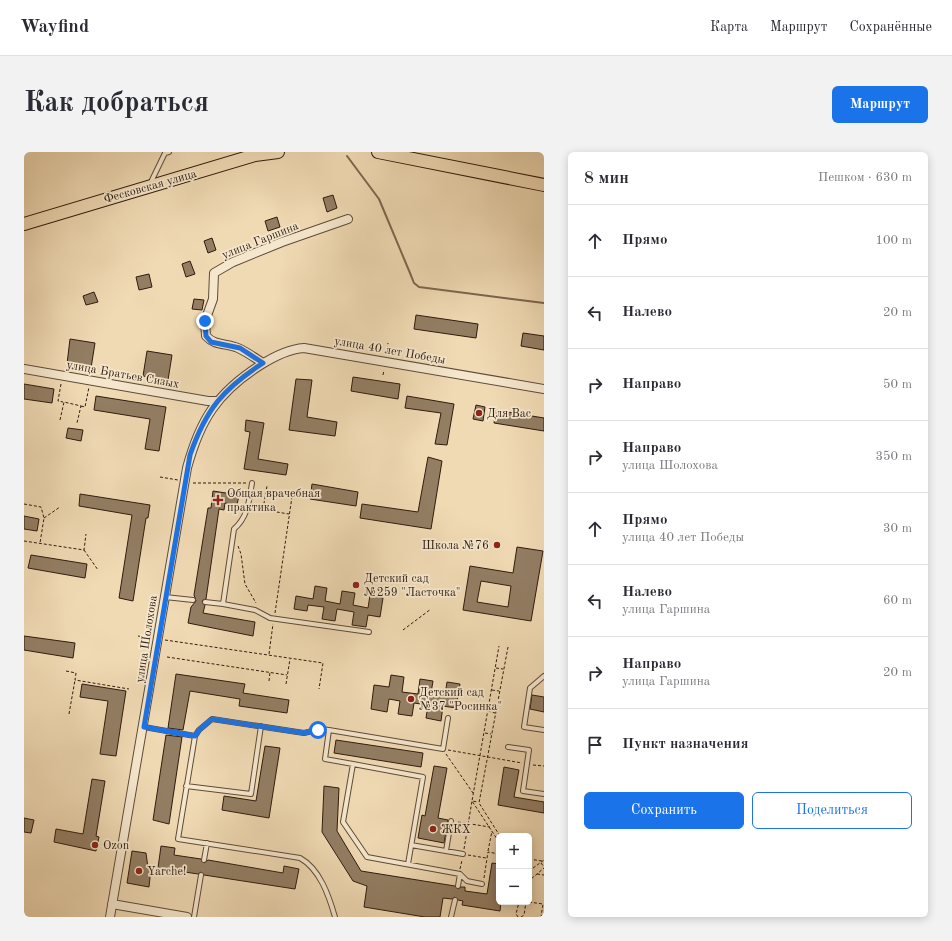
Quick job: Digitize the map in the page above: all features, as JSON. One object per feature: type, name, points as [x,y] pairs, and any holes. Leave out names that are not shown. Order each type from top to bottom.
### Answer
[{"type":"main road","name":"Фесковская улица","points":[[24,224],[250,154],[278,152]]},
{"type":"main road","points":[[378,152],[427,157],[544,185]]},
{"type":"street","name":"улица Гаршина","points":[[263,363],[240,348],[211,342],[206,336],[205,321],[213,299],[214,273],[233,262],[282,242],[348,219]]},
{"type":"street","name":"улица 40 лет Победы","points":[[239,379],[263,363],[290,350],[308,348],[544,389]]},
{"type":"street","name":"улица Братьев Сизых","points":[[24,369],[208,401],[217,401]]},
{"type":"street","name":"улица Шолохова","points":[[110,917],[190,455],[199,430],[217,401],[239,379]]},
{"type":"street","points":[[112,904],[187,917]]},
{"type":"lane","points":[[150,185],[165,154],[169,152]]},
{"type":"lane","points":[[222,604],[234,529],[239,525],[248,507],[252,483]]},
{"type":"lane","points":[[165,597],[193,600]]},
{"type":"lane","points":[[205,602],[259,611],[265,616],[274,618],[369,632]]},
{"type":"lane","points":[[544,676],[530,688],[524,727],[544,730]]},
{"type":"lane","points":[[335,917],[325,889],[307,862],[295,857],[178,839],[195,736],[199,730],[212,719],[308,733],[321,729],[329,730],[443,749],[448,718]]},
{"type":"lane","points":[[186,786],[251,794],[261,726]]},
{"type":"lane","points":[[144,727],[195,736]]},
{"type":"lane","points":[[329,730],[325,759],[424,777],[408,864]]},
{"type":"lane","points":[[508,747],[529,750],[523,791],[544,794]]},
{"type":"lane","points":[[353,764],[343,822],[367,857],[460,874],[467,881],[482,884]]},
{"type":"lane","points":[[446,851],[451,821]]},
{"type":"lane","points":[[204,860],[206,843]]},
{"type":"lane","points":[[411,845],[463,854]]},
{"type":"lane","points":[[194,917],[201,874]]},
{"type":"lane","points":[[458,886],[460,874]]},
{"type":"lane","points":[[451,917],[455,900]]},
{"type":"path","points":[[63,376],[58,401],[81,406],[85,406],[90,381]]},
{"type":"path","points":[[60,420],[64,402]]},
{"type":"path","points":[[77,423],[81,406]]},
{"type":"path","points":[[199,484],[252,483]]},
{"type":"path","points":[[263,510],[267,486]]},
{"type":"path","points":[[269,655],[293,490]]},
{"type":"path","points":[[24,504],[41,507],[44,518],[40,544]]},
{"type":"path","points":[[44,518],[60,507]]},
{"type":"path","points":[[248,507],[289,514]]},
{"type":"path","points":[[86,534],[84,550],[98,570]]},
{"type":"path","points":[[233,535],[241,554],[245,584],[259,611]]},
{"type":"path","points":[[24,541],[84,550]]},
{"type":"path","points":[[404,630],[432,609]]},
{"type":"path","points":[[138,636],[323,663],[319,689]]},
{"type":"path","points":[[460,874],[499,646]]},
{"type":"path","points":[[479,803],[508,647]]},
{"type":"path","points":[[167,657],[287,675]]},
{"type":"path","points":[[286,684],[290,658]]},
{"type":"path","points":[[496,667],[504,669]]},
{"type":"path","points":[[66,671],[76,673],[69,714]]},
{"type":"path","points":[[269,681],[270,672]]},
{"type":"path","points":[[75,680],[129,689]]},
{"type":"path","points":[[492,690],[500,691]]},
{"type":"path","points":[[488,712],[496,713]]},
{"type":"path","points":[[484,733],[492,734]]},
{"type":"path","points":[[443,749],[544,766]]},
{"type":"path","points":[[443,749],[474,793]]},
{"type":"path","points":[[472,801],[479,803],[498,833]]},
{"type":"path","points":[[472,801],[496,836]]},
{"type":"path","points":[[486,822],[490,820]]},
{"type":"path","points":[[451,821],[490,827]]},
{"type":"path","points":[[482,884],[492,830]]},
{"type":"path","points":[[488,852],[496,853]]},
{"type":"path","points":[[463,854],[487,858]]},
{"type":"path","points":[[532,859],[542,861]]},
{"type":"path","points":[[532,877],[544,868],[542,861]]},
{"type":"path","points":[[532,869],[542,861]]},
{"type":"path","points":[[536,874],[544,875]]},
{"type":"path","points":[[532,903],[543,904],[541,917]]},
{"type":"path","points":[[518,905],[516,914],[518,917]]},
{"type":"path","points":[[521,917],[524,915],[527,905]]},
{"type":"building","points":[[333,195],[337,208],[327,212],[323,198]]},
{"type":"building","points":[[277,217],[280,227],[268,231],[265,221]]},
{"type":"building","points":[[212,238],[216,250],[208,253],[204,241]]},
{"type":"building","points":[[190,261],[195,274],[186,277],[182,264]]},
{"type":"building","points":[[149,274],[152,287],[139,290],[136,277]]},
{"type":"building","points":[[94,292],[98,302],[86,305],[83,296]]},
{"type":"building","points":[[194,299],[204,300],[202,310],[192,309]]},
{"type":"building","points":[[416,315],[478,324],[476,338],[414,329]]},
{"type":"building","points":[[523,333],[544,336],[544,350],[521,346]]},
{"type":"building","points":[[70,339],[95,343],[91,368],[67,364]]},
{"type":"building","points":[[147,351],[172,355],[168,380],[143,376]]},
{"type":"building","points":[[353,377],[400,384],[398,399],[351,391]]},
{"type":"building","points":[[296,379],[312,380],[307,417],[337,422],[335,436],[289,430]]},
{"type":"building","points":[[24,384],[54,389],[52,403],[24,399]]},
{"type":"building","points":[[96,396],[166,407],[159,451],[145,449],[150,419],[94,410]]},
{"type":"building","points":[[407,396],[454,404],[447,445],[435,444],[441,413],[405,408]]},
{"type":"building","name":"Для Вас","points":[[476,405],[485,407],[483,421],[473,419]]},
{"type":"building","points":[[496,410],[544,418],[544,431],[494,423]]},
{"type":"building","points":[[246,420],[264,423],[258,459],[288,464],[286,475],[244,469],[250,432],[245,431]]},
{"type":"building","points":[[68,428],[83,430],[81,441],[66,438]]},
{"type":"building","points":[[428,457],[442,461],[431,529],[360,518],[362,504],[418,512]]},
{"type":"building","points":[[312,484],[358,492],[356,506],[310,499]]},
{"type":"building","points":[[213,491],[239,495],[237,505],[225,503],[224,510],[219,509],[206,599],[202,601],[205,605],[203,613],[255,622],[253,636],[188,623],[191,607],[196,601],[194,595],[208,508],[211,508]]},
{"type":"building","points":[[80,494],[150,505],[148,518],[146,518],[133,601],[119,598],[132,515],[79,506]]},
{"type":"building","points":[[24,516],[39,519],[37,531],[24,529]]},
{"type":"building","points":[[517,547],[543,551],[531,621],[463,610],[470,566],[513,573]],"holes":[[[481,581],[511,586],[508,607],[477,602]]]},
{"type":"building","points":[[31,555],[87,564],[85,578],[28,568]]},
{"type":"building","points":[[315,586],[327,588],[325,601],[340,604],[342,591],[355,593],[353,605],[368,608],[370,595],[383,598],[380,617],[368,615],[366,627],[352,625],[354,612],[337,609],[335,621],[322,619],[324,607],[308,605],[307,611],[294,609],[296,596],[313,599]]},
{"type":"building","points":[[24,636],[75,643],[73,658],[24,650]]},
{"type":"building","points":[[176,674],[245,684],[243,693],[289,700],[287,713],[239,706],[240,699],[190,691],[183,730],[168,728]]},
{"type":"building","points":[[391,675],[404,677],[402,692],[418,694],[420,679],[433,681],[431,693],[445,695],[447,682],[460,684],[456,708],[443,706],[441,721],[426,718],[428,705],[414,703],[412,716],[398,714],[400,701],[389,699],[387,712],[371,709],[374,685],[389,687]]},
{"type":"building","points":[[82,684],[126,691],[116,756],[100,754],[108,701],[80,697]]},
{"type":"building","points":[[532,695],[544,697],[544,712],[530,709]]},
{"type":"building","points":[[166,735],[182,737],[169,824],[153,820]]},
{"type":"building","points":[[336,740],[423,753],[421,767],[334,753]]},
{"type":"building","points":[[265,746],[280,748],[269,818],[222,810],[224,796],[256,801]]},
{"type":"building","points":[[434,766],[447,768],[438,818],[448,820],[444,843],[418,838],[422,815],[425,816]]},
{"type":"building","points":[[504,767],[519,770],[514,797],[544,802],[544,813],[498,805]]},
{"type":"building","points":[[92,779],[105,781],[96,836],[99,837],[96,851],[54,842],[56,829],[83,834]]},
{"type":"building","points":[[324,786],[339,788],[337,831],[361,871],[455,886],[458,889],[465,887],[465,891],[487,894],[492,863],[496,864],[496,905],[501,905],[500,911],[462,905],[463,901],[458,900],[455,897],[452,899],[443,898],[440,917],[425,917],[364,907],[367,886],[353,881],[322,832]]},
{"type":"building","points":[[24,818],[34,820],[31,833],[24,832]]},
{"type":"building","points":[[161,846],[175,848],[174,855],[201,859],[204,863],[208,860],[283,873],[284,866],[299,869],[295,889],[204,875],[201,872],[198,874],[158,868]]},
{"type":"building","points":[[132,851],[146,853],[148,868],[151,868],[149,887],[127,883]]},
{"type":"waterway","points":[[347,156],[379,199],[414,283],[419,287],[544,303]]},
{"type":"place","name":"Для Вас","points":[[479,413]]},
{"type":"place","name":"Общая врачебная практика","points":[[218,500]]},
{"type":"place","name":"Школа №76","points":[[497,545]]},
{"type":"place","name":"Детский сад №259 \"Ласточка\"","points":[[356,585]]},
{"type":"place","name":"Детский сад №37 \"Росинка\"","points":[[411,699]]},
{"type":"place","name":"ЖКХ","points":[[433,829]]},
{"type":"place","name":"Ozon","points":[[95,845]]},
{"type":"place","name":"Yarche!","points":[[139,871]]},
{"type":"route","points":[[205,321],[206,336],[211,342],[240,348],[263,363],[239,379],[217,401],[199,430],[190,455],[144,727],[195,736],[199,730],[212,719],[304,733],[312,733],[318,730]]}]
